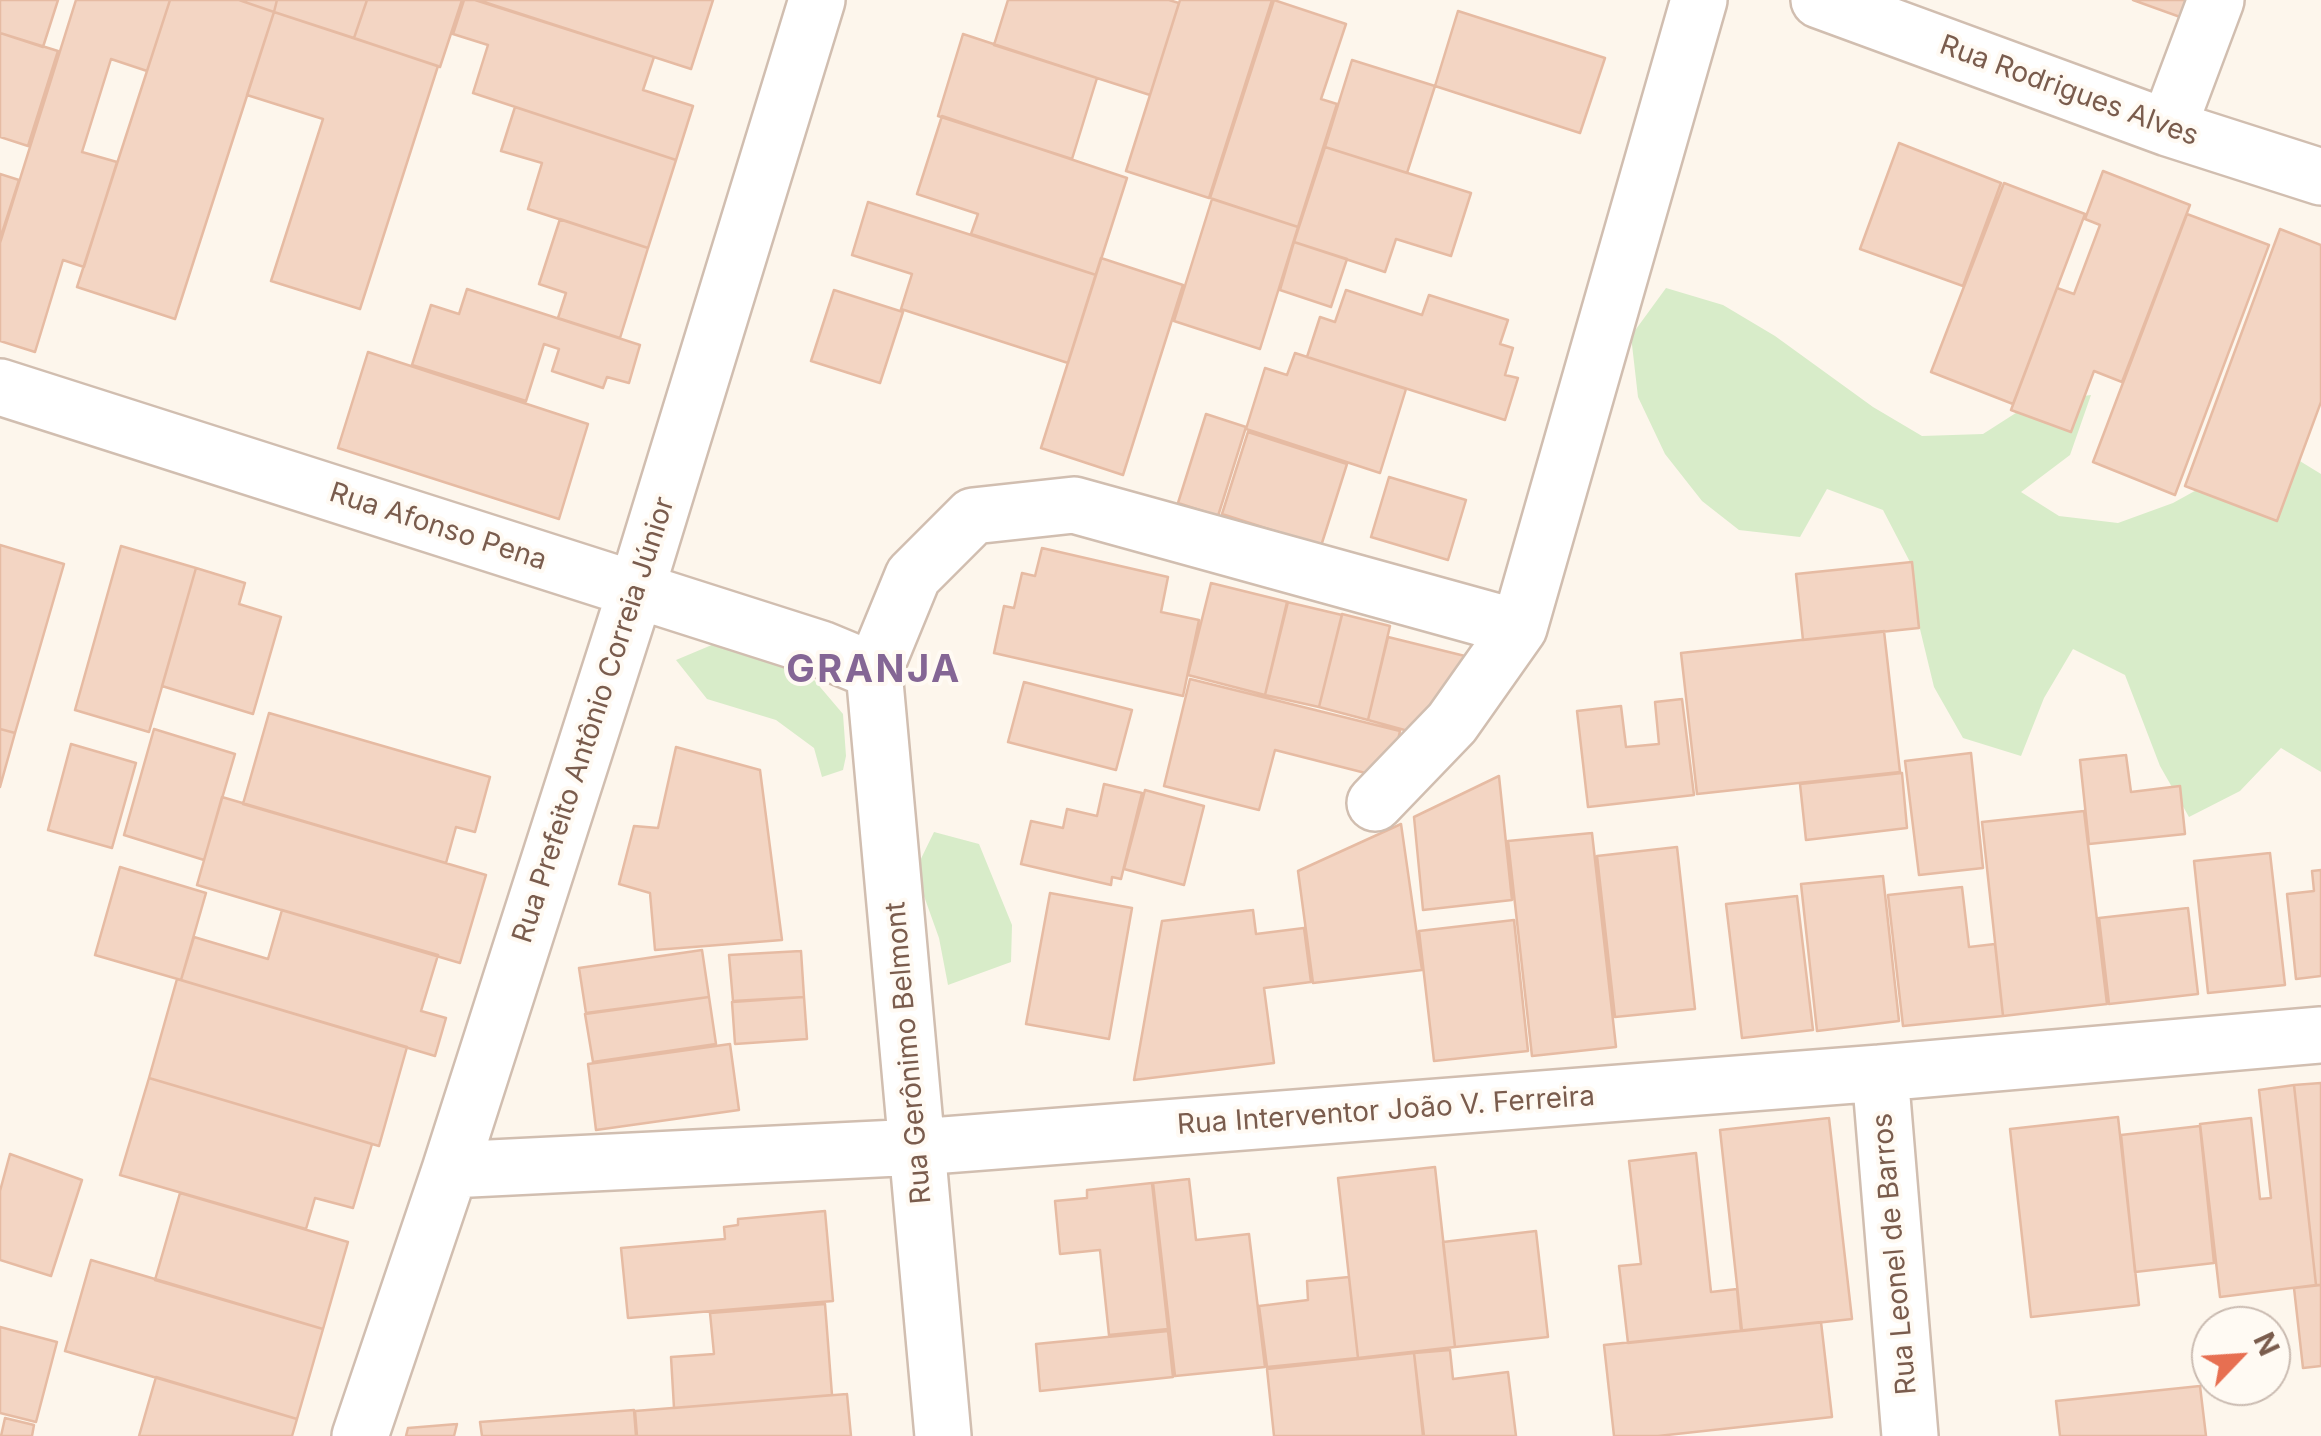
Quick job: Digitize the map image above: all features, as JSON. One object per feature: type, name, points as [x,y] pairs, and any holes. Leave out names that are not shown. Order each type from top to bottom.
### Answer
[{"type":"street","name":"Rua Prefeito Antônio Correia Júnior","points":[[360,1436],[450,1170],[636,590],[818,0]]},
{"type":"street","points":[[1376,803],[1452,723],[1519,628],[1699,0]]},
{"type":"street","name":"Rua Rodrigues Alves","points":[[1818,0],[2168,128],[2321,176]]},
{"type":"street","points":[[2168,128],[2216,0]]},
{"type":"street","name":"Rua Afonso Pena","points":[[0,388],[821,649],[874,671]]},
{"type":"street","points":[[874,671],[913,576],[973,516],[1074,505],[1519,628]]},
{"type":"street","name":"Rua Gerônimo Belmont","points":[[874,671],[944,1436]]},
{"type":"street","name":"Rua Interventor João V. Ferreira","points":[[450,1170],[918,1147],[2321,1035]]},
{"type":"street","name":"Rua Leonel de Barros","points":[[1880,1073],[1910,1436]]},
{"type":"green space","points":[[1666,288],[1723,305],[1922,436],[1983,434],[2033,402],[2091,395],[2070,455],[2021,492],[2059,516],[2118,523],[2173,503],[2231,471],[2290,455],[2321,474],[2321,772],[2281,748],[2240,791],[2189,817],[2160,766],[2125,675],[2073,649],[2044,698],[2021,756],[1963,738],[1934,687],[1919,625],[1910,562],[1883,510],[1827,489],[1800,537],[1739,530],[1702,501],[1665,454],[1638,397],[1631,336]]},
{"type":"green space","points":[[726,639],[798,661],[843,714],[843,770],[822,777],[814,748],[776,720],[707,699],[676,660]]},
{"type":"green space","points":[[934,832],[979,844],[1012,925],[1011,962],[948,985],[939,938],[915,871]]},
{"type":"building","points":[[0,0],[58,0],[43,47],[0,33]]},
{"type":"building","points":[[76,0],[170,0],[147,71],[111,59],[82,152],[117,162],[84,267],[63,260],[35,352],[0,341],[0,243]]},
{"type":"building","points":[[170,0],[239,0],[274,12],[175,319],[77,287]]},
{"type":"building","points":[[239,0],[277,0],[274,12]]},
{"type":"building","points":[[277,0],[367,0],[354,38],[274,12]]},
{"type":"building","points":[[367,0],[462,0],[440,67],[354,38]]},
{"type":"building","points":[[464,0],[475,0],[654,57],[643,90],[693,106],[676,160],[473,93],[488,45],[453,34]]},
{"type":"building","points":[[478,0],[713,0],[691,69]]},
{"type":"building","points":[[1008,0],[1179,3],[1150,95],[994,45]]},
{"type":"building","points":[[1180,0],[1272,0],[1209,198],[1126,171]]},
{"type":"building","points":[[1274,0],[1346,24],[1321,99],[1337,104],[1298,227],[1210,198]]},
{"type":"building","points":[[2133,0],[2202,0],[2194,22]]},
{"type":"building","points":[[1458,11],[1605,58],[1580,133],[1435,86]]},
{"type":"building","points":[[274,12],[438,66],[360,309],[271,281],[323,119],[247,95]]},
{"type":"building","points":[[0,33],[58,51],[28,146],[0,137]]},
{"type":"building","points":[[963,34],[1097,78],[1072,159],[938,116]]},
{"type":"building","points":[[1352,60],[1435,86],[1407,173],[1325,147]]},
{"type":"building","points":[[515,107],[676,160],[648,248],[528,209],[542,163],[501,151]]},
{"type":"building","points":[[942,116],[1127,178],[1096,275],[971,234],[978,214],[917,194]]},
{"type":"building","points":[[1899,143],[2001,183],[1963,286],[1860,249]]},
{"type":"building","points":[[1325,147],[1471,193],[1451,256],[1396,239],[1385,272],[1294,242]]},
{"type":"building","points":[[2103,171],[2190,205],[2122,382],[2094,371],[2071,432],[2011,410],[2057,288],[2074,294],[2100,225],[2085,219]]},
{"type":"building","points":[[0,174],[19,180],[0,239]]},
{"type":"building","points":[[2004,183],[2085,214],[2013,404],[1931,372]]},
{"type":"building","points":[[1212,199],[1298,227],[1260,349],[1174,321]]},
{"type":"building","points":[[868,202],[1096,275],[1068,363],[901,309],[912,274],[852,255]]},
{"type":"building","points":[[2187,214],[2269,245],[2175,495],[2093,462]]},
{"type":"building","points":[[560,219],[648,248],[620,338],[558,318],[566,293],[539,284]]},
{"type":"building","points":[[2280,229],[2321,245],[2321,402],[2277,521],[2185,486]]},
{"type":"building","points":[[1294,242],[1347,259],[1331,307],[1280,290]]},
{"type":"building","points":[[1101,258],[1183,285],[1123,475],[1041,448]]},
{"type":"building","points":[[467,289],[640,345],[629,383],[607,377],[603,388],[552,371],[559,349],[544,344],[526,401],[412,365],[431,305],[459,314]]},
{"type":"building","points":[[834,290],[903,312],[880,383],[811,361]]},
{"type":"building","points":[[1346,290],[1422,315],[1429,295],[1508,320],[1500,344],[1513,348],[1505,375],[1518,378],[1505,420],[1307,357],[1320,317],[1335,322]]},
{"type":"building","points":[[368,352],[588,424],[559,519],[338,448]]},
{"type":"building","points":[[1295,353],[1406,389],[1380,473],[1246,429],[1265,368],[1287,375]]},
{"type":"building","points":[[1206,414],[1246,427],[1218,516],[1178,503]]},
{"type":"building","points":[[1248,432],[1347,464],[1321,546],[1222,514]]},
{"type":"building","points":[[1389,477],[1466,500],[1448,560],[1371,537]]},
{"type":"building","points":[[0,545],[64,564],[15,733],[0,729]]},
{"type":"building","points":[[121,546],[196,568],[149,732],[75,710]]},
{"type":"building","points":[[1042,548],[1168,577],[1161,612],[1199,620],[1183,696],[994,653],[1004,606],[1014,608],[1022,573],[1035,576]]},
{"type":"building","points":[[1912,562],[1919,628],[1803,640],[1796,574]]},
{"type":"building","points":[[196,568],[245,583],[239,604],[281,617],[253,714],[162,686]]},
{"type":"building","points":[[1211,583],[1288,602],[1265,695],[1188,675]]},
{"type":"building","points":[[1287,602],[1342,615],[1319,707],[1265,695]]},
{"type":"building","points":[[1342,614],[1390,626],[1368,720],[1319,707]]},
{"type":"building","points":[[1884,631],[1900,772],[1697,794],[1681,653]]},
{"type":"building","points":[[1388,637],[1473,658],[1419,734],[1368,720]]},
{"type":"building","points":[[1190,679],[1400,731],[1389,779],[1275,750],[1259,810],[1164,786]]},
{"type":"building","points":[[1024,682],[1132,710],[1116,770],[1008,742]]},
{"type":"building","points":[[1682,699],[1694,795],[1588,807],[1577,711],[1621,706],[1626,747],[1659,744],[1655,702]]},
{"type":"building","points":[[269,713],[490,777],[475,832],[456,827],[446,863],[243,804]]},
{"type":"building","points":[[0,729],[15,733],[0,787]]},
{"type":"building","points":[[154,729],[235,754],[204,860],[124,835]]},
{"type":"building","points":[[71,744],[136,763],[112,848],[48,830]]},
{"type":"building","points":[[676,747],[760,770],[782,940],[655,950],[650,893],[619,884],[634,826],[658,828]]},
{"type":"building","points":[[1971,753],[1983,868],[1919,875],[1905,761]]},
{"type":"building","points":[[2126,755],[2131,792],[2180,786],[2185,834],[2089,844],[2080,760]]},
{"type":"building","points":[[1902,773],[1907,828],[1806,840],[1800,784]]},
{"type":"building","points":[[1499,776],[1512,900],[1423,910],[1414,817]]},
{"type":"building","points":[[1104,784],[1142,793],[1121,879],[1112,877],[1111,885],[1021,864],[1031,821],[1063,828],[1067,809],[1097,816]]},
{"type":"building","points":[[1145,790],[1204,806],[1184,885],[1124,869]]},
{"type":"building","points":[[222,797],[486,875],[460,963],[197,885]]},
{"type":"building","points":[[2084,811],[2107,1004],[2003,1016],[1982,822]]},
{"type":"building","points":[[1401,824],[1422,970],[1313,983],[1298,871]]},
{"type":"building","points":[[1592,833],[1616,1047],[1532,1056],[1508,841]]},
{"type":"building","points":[[1677,847],[1695,1009],[1615,1017],[1597,856]]},
{"type":"building","points":[[2270,853],[2285,985],[2208,993],[2194,861]]},
{"type":"building","points":[[120,867],[206,893],[181,980],[95,955]]},
{"type":"building","points":[[2321,870],[2321,976],[2296,979],[2287,894],[2314,891],[2312,871]]},
{"type":"building","points":[[1883,876],[1899,1021],[1817,1031],[1801,884]]},
{"type":"building","points":[[1962,887],[1969,947],[1995,944],[2003,1016],[1903,1026],[1888,895]]},
{"type":"building","points":[[1050,893],[1132,908],[1109,1039],[1026,1024]]},
{"type":"building","points":[[1797,896],[1813,1030],[1742,1038],[1726,904]]},
{"type":"building","points":[[2188,908],[2198,994],[2109,1004],[2099,918]]},
{"type":"building","points":[[282,910],[438,955],[421,1011],[446,1018],[435,1056],[181,980],[194,937],[268,959]]},
{"type":"building","points":[[1253,910],[1256,934],[1304,928],[1311,982],[1264,988],[1274,1063],[1134,1080],[1162,921]]},
{"type":"building","points":[[1514,920],[1528,1051],[1434,1061],[1419,931]]},
{"type":"building","points":[[702,950],[709,997],[586,1013],[579,968]]},
{"type":"building","points":[[801,951],[804,997],[733,1001],[729,955]]},
{"type":"building","points":[[177,979],[407,1047],[379,1146],[149,1078]]},
{"type":"building","points":[[709,997],[716,1044],[593,1062],[585,1014]]},
{"type":"building","points":[[804,997],[807,1039],[735,1044],[732,1002]]},
{"type":"building","points":[[730,1044],[739,1110],[596,1130],[588,1064]]},
{"type":"building","points":[[149,1078],[372,1144],[353,1208],[315,1198],[306,1229],[120,1175]]},
{"type":"building","points":[[2321,1083],[2321,1285],[2316,1285],[2294,1085]]},
{"type":"building","points":[[2294,1085],[2316,1285],[2220,1297],[2200,1124],[2251,1118],[2260,1199],[2271,1198],[2259,1090]]},
{"type":"building","points":[[2118,1117],[2139,1305],[2031,1317],[2010,1129]]},
{"type":"building","points":[[1829,1118],[1852,1319],[1742,1331],[1720,1130]]},
{"type":"building","points":[[2200,1126],[2214,1263],[2135,1272],[2121,1135]]},
{"type":"building","points":[[1696,1153],[1711,1292],[1737,1289],[1741,1331],[1628,1343],[1619,1266],[1641,1264],[1629,1161]]},
{"type":"building","points":[[10,1154],[82,1180],[51,1276],[0,1260],[0,1191]]},
{"type":"building","points":[[1435,1167],[1455,1347],[1358,1358],[1338,1178]]},
{"type":"building","points":[[1189,1179],[1196,1240],[1249,1234],[1265,1367],[1175,1376],[1153,1183]]},
{"type":"building","points":[[1152,1183],[1168,1329],[1109,1335],[1100,1250],[1060,1254],[1055,1201],[1087,1198],[1087,1190]]},
{"type":"building","points":[[180,1193],[348,1242],[323,1329],[155,1280]]},
{"type":"building","points":[[825,1211],[833,1301],[628,1318],[621,1248],[725,1239],[724,1227],[738,1225],[738,1219]]},
{"type":"building","points":[[1536,1231],[1548,1337],[1455,1347],[1443,1242]]},
{"type":"building","points":[[91,1260],[323,1329],[297,1419],[65,1351]]},
{"type":"building","points":[[1349,1277],[1358,1358],[1267,1367],[1259,1306],[1308,1300],[1307,1281]]},
{"type":"building","points":[[2321,1285],[2321,1366],[2303,1368],[2294,1288]]},
{"type":"building","points":[[825,1304],[832,1395],[674,1408],[671,1357],[714,1354],[710,1313]]},
{"type":"building","points":[[1821,1322],[1832,1417],[1658,1436],[1614,1436],[1604,1345]]},
{"type":"building","points":[[0,1327],[57,1342],[36,1422],[0,1413]]},
{"type":"building","points":[[1168,1331],[1173,1377],[1040,1391],[1036,1344]]},
{"type":"building","points":[[1450,1350],[1453,1379],[1508,1372],[1516,1436],[1424,1436],[1414,1353]]},
{"type":"building","points":[[1414,1353],[1423,1436],[1274,1436],[1267,1369]]},
{"type":"building","points":[[156,1377],[297,1419],[292,1436],[139,1436]]},
{"type":"building","points":[[2191,1387],[2191,1406],[2202,1406],[2206,1436],[2060,1436],[2056,1401]]},
{"type":"building","points":[[847,1394],[851,1436],[637,1436],[635,1411]]},
{"type":"building","points":[[634,1410],[636,1436],[482,1436],[480,1422]]},
{"type":"building","points":[[5,1418],[34,1425],[32,1436],[1,1436]]},
{"type":"building","points":[[457,1424],[454,1436],[406,1436],[408,1428]]},
{"type":"district","name":"GRANJA","points":[[874,671]]}]
